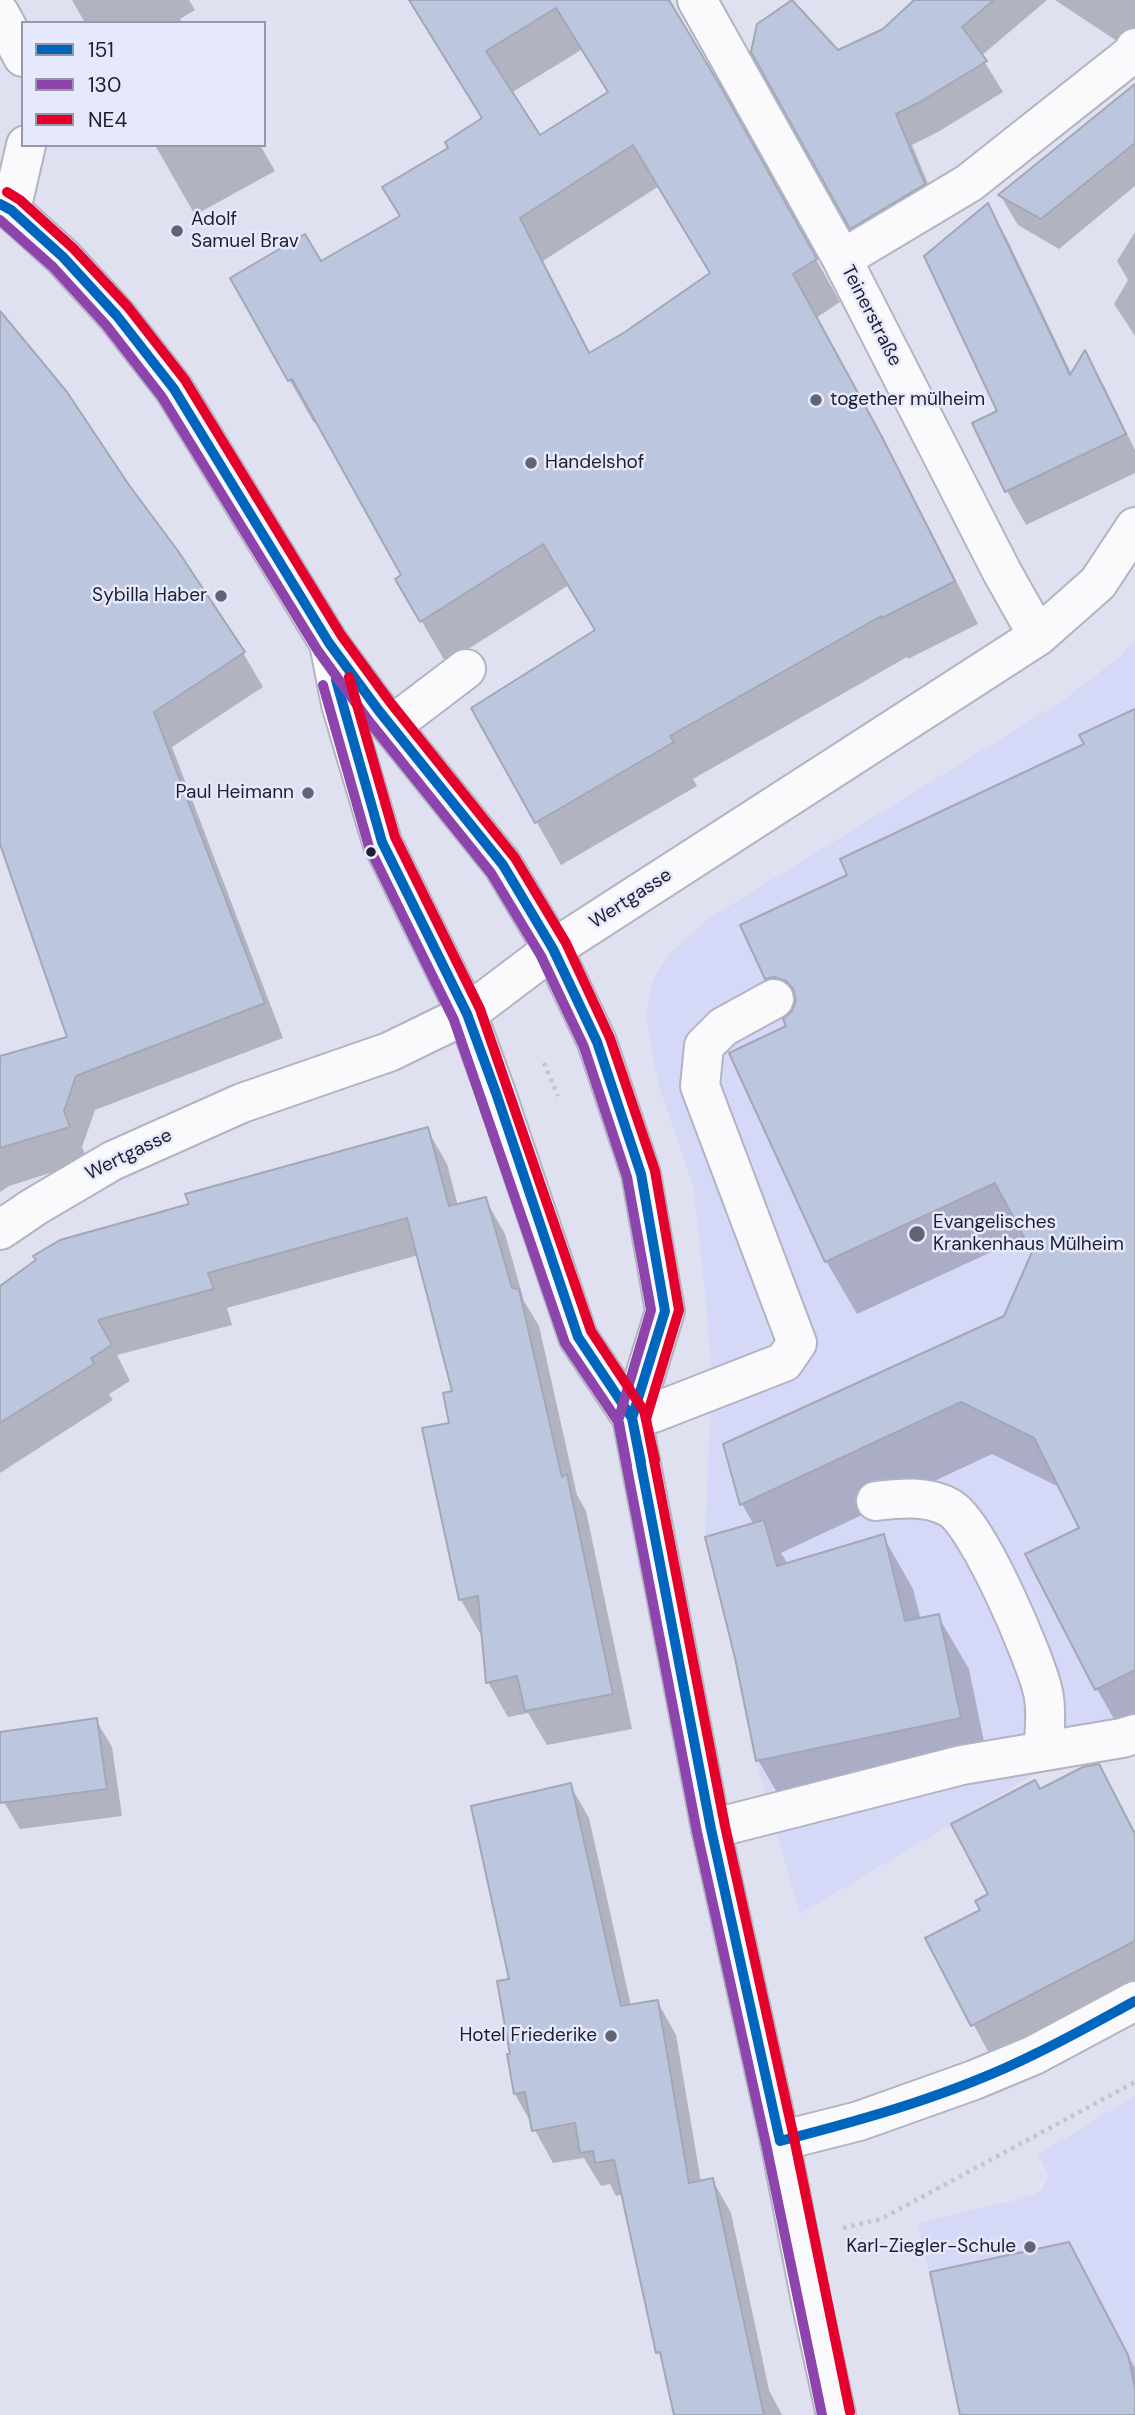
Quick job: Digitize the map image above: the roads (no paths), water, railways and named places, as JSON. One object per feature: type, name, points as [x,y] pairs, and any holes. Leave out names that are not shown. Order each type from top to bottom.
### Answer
[{"type":"main road","name":"Teinerstraße","points":[[697,0],[842,259],[1002,572],[1038,636]]},
{"type":"main road","points":[[0,14],[21,53]]},
{"type":"main road","points":[[842,259],[969,183],[1132,54],[1135,48]]},
{"type":"main road","points":[[25,147],[5,207],[63,257],[90,286],[174,389],[329,643],[391,726],[503,865],[553,949],[597,1042],[641,1174],[663,1297],[665,1311],[632,1418]]},
{"type":"main road","name":"Wertgasse","points":[[0,1230],[112,1160],[242,1103],[389,1052],[467,1014],[553,949],[1038,636],[1098,583],[1135,527]]},
{"type":"main road","points":[[329,643],[341,704],[382,842],[467,1014],[578,1336],[632,1418],[711,1829],[780,2141],[836,2415]]},
{"type":"main road","points":[[391,726],[466,668]]},
{"type":"main road","points":[[632,1418],[653,1413],[784,1362],[797,1343],[700,1086],[704,1046],[723,1027],[774,999]]},
{"type":"main road","points":[[877,1501],[899,1498],[930,1500],[951,1508],[972,1531],[1030,1651],[1044,1694],[1055,1758]]},
{"type":"main road","points":[[711,1829],[962,1765],[1055,1758],[1135,1734]]},
{"type":"main road","points":[[780,2141],[859,2121],[962,2084],[1034,2055],[1135,2001]]},
{"type":"place","name":"Adolf Samuel Brav","points":[[177,231]]},
{"type":"place","name":"together mülheim","points":[[816,400]]},
{"type":"place","name":"Handelshof","points":[[531,463]]},
{"type":"place","name":"Sybilla Haber","points":[[221,596]]},
{"type":"place","name":"Paul Heimann","points":[[308,793]]},
{"type":"place","name":"Evangelisches Krankenhaus Mülheim","points":[[917,1234]]},
{"type":"place","name":"Hotel Friederike","points":[[611,2036]]},
{"type":"place","name":"Karl-Ziegler-Schule","points":[[1030,2247]]}]
